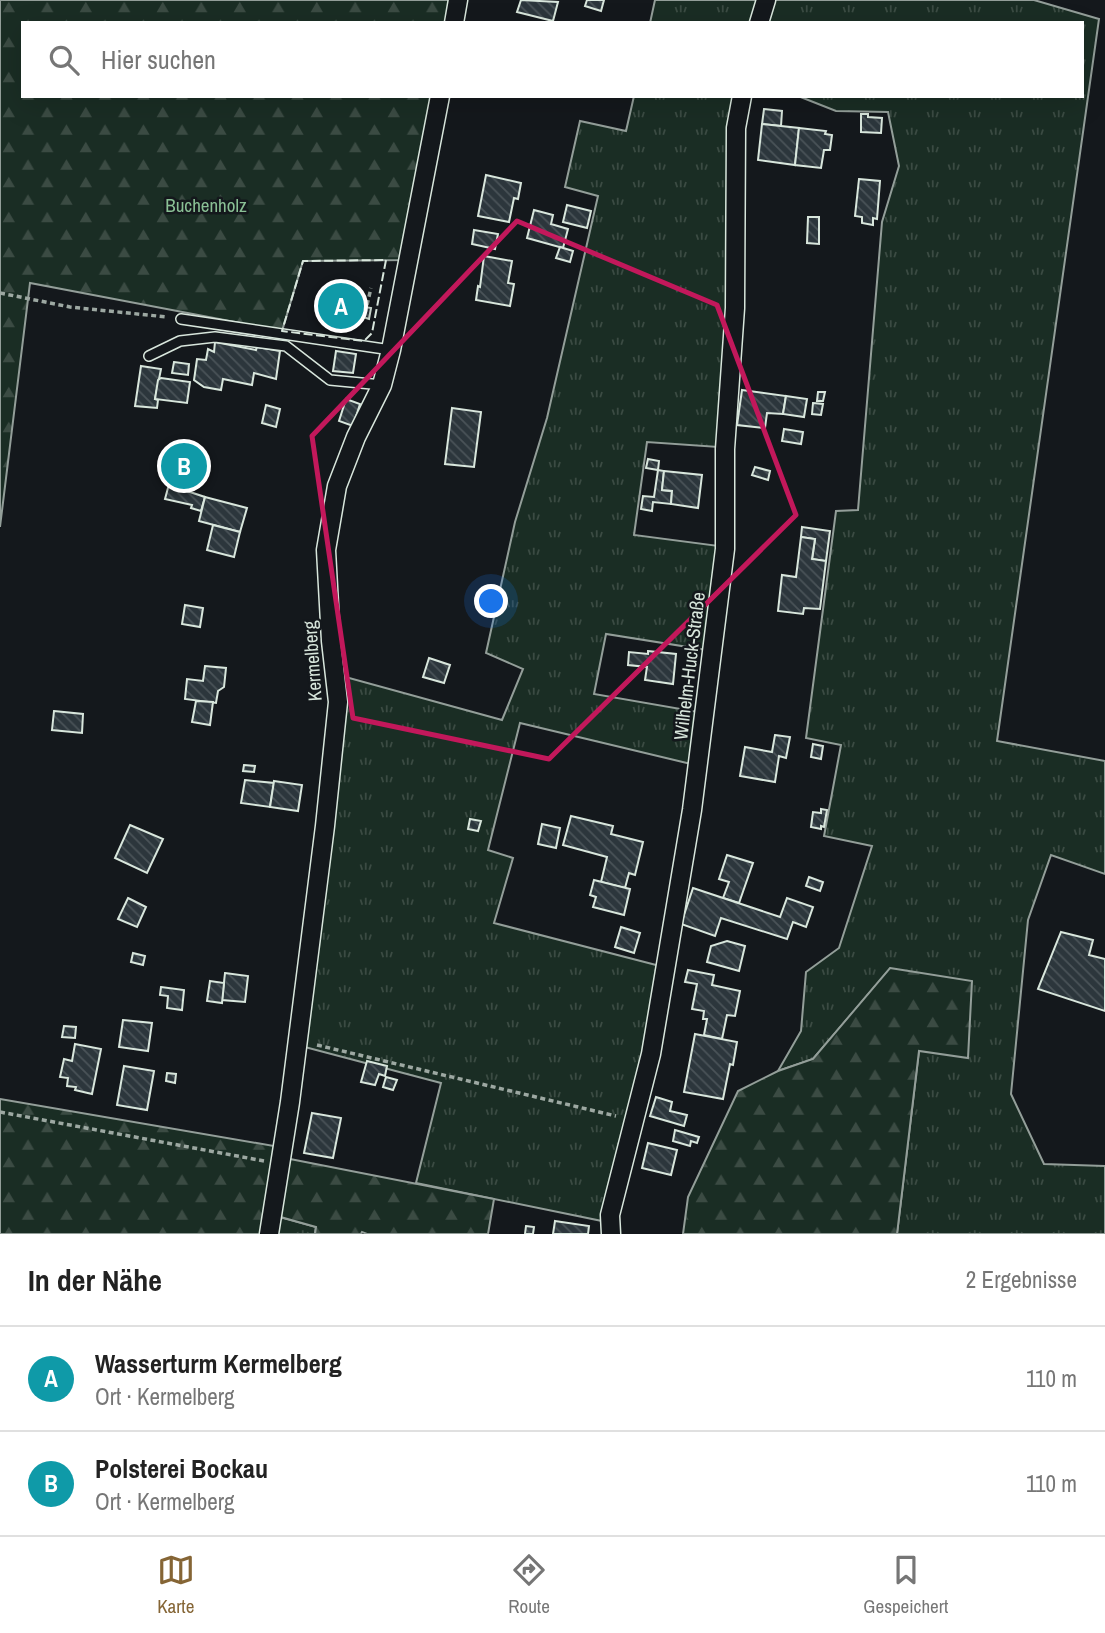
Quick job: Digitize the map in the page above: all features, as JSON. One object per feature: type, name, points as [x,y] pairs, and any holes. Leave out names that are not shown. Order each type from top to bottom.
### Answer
[{"type":"street","points":[[454,21],[458,0]]},
{"type":"street","points":[[760,21],[765,0]]},
{"type":"street","name":"Kermelberg","points":[[269,1234],[298,1041],[338,702],[331,641],[326,550],[337,486],[356,437],[382,385],[391,350],[440,98]]},
{"type":"street","name":"Wilhelm-Huck-Straße","points":[[611,1234],[610,1215],[651,1054],[692,810],[726,549],[725,449],[735,308],[736,128],[742,98]]},
{"type":"lane","points":[[181,319],[391,350]]},
{"type":"lane","points":[[149,356],[180,341],[215,337],[286,346],[330,380],[382,385]]},
{"type":"path","points":[[367,305],[371,288]]},
{"type":"path","points":[[0,293],[70,307],[181,319]]},
{"type":"path","points":[[298,1041],[634,1120]]},
{"type":"path","points":[[0,1112],[280,1164]]},
{"type":"highlighted area","points":[[517,221],[717,305],[796,515],[549,759],[353,718],[312,436]]},
{"type":"green space","name":"Buchenholz","points":[[0,0],[451,0],[447,21],[21,21],[21,98],[436,98],[410,260],[303,261],[282,331],[30,283],[0,527]]},
{"type":"green space","points":[[655,0],[758,0],[753,21],[650,21]]},
{"type":"green space","points":[[773,0],[1034,0],[1099,19],[997,741],[1105,761],[1105,874],[1051,855],[1028,920],[1011,1094],[1044,1164],[1105,1166],[1105,1234],[897,1234],[919,1051],[890,969],[813,1059],[778,1071],[801,1031],[806,972],[839,948],[872,846],[824,836],[841,745],[806,738],[836,511],[858,510],[882,222],[899,166],[888,112],[836,111],[803,98],[1084,98],[1084,21],[767,21]]},
{"type":"green space","points":[[634,98],[736,98],[730,307],[718,447],[647,442],[634,535],[719,546],[707,650],[606,634],[594,694],[698,712],[691,764],[520,723],[488,850],[513,858],[494,923],[660,966],[644,1053],[602,1221],[416,1183],[441,1083],[301,1046],[342,676],[502,720],[523,669],[486,653],[515,522],[547,418],[598,196],[565,187],[580,121],[626,131]]},
{"type":"green space","points":[[890,968],[972,981],[968,1058],[919,1051],[897,1234],[683,1234],[688,1197],[738,1091],[778,1071],[813,1059]]},
{"type":"green space","points":[[0,1099],[274,1146],[261,1234],[0,1234]]},
{"type":"green space","points":[[285,1158],[494,1199],[488,1234],[315,1234],[316,1227],[277,1216]]},
{"type":"green space","points":[[276,1216],[316,1227],[315,1234],[274,1234]]},
{"type":"building","points":[[521,0],[558,2],[553,21],[517,12]]},
{"type":"building","points":[[587,0],[604,0],[601,11],[585,6]]},
{"type":"building","points":[[764,109],[782,111],[781,126],[762,124]]},
{"type":"building","points":[[861,114],[882,118],[881,133],[861,132]]},
{"type":"building","points":[[762,124],[799,128],[795,165],[758,160]]},
{"type":"building","points":[[799,128],[826,131],[825,134],[832,135],[830,150],[824,150],[821,168],[795,165]]},
{"type":"building","points":[[486,175],[521,183],[518,199],[514,198],[509,222],[478,216]]},
{"type":"building","points":[[859,179],[880,181],[877,219],[873,218],[873,225],[862,223],[862,217],[855,216]]},
{"type":"building","points":[[567,205],[591,211],[587,228],[563,222]]},
{"type":"building","points":[[534,210],[553,215],[551,224],[568,229],[563,248],[527,238]]},
{"type":"building","points":[[808,217],[819,217],[819,244],[807,243]]},
{"type":"building","points":[[474,230],[498,234],[495,249],[472,244]]},
{"type":"building","points":[[560,247],[573,251],[570,262],[556,258]]},
{"type":"building","points":[[484,256],[512,261],[508,283],[514,284],[510,306],[476,300]]},
{"type":"building","points":[[341,287],[355,292],[360,306],[355,320],[341,325],[327,320],[322,306],[327,292]]},
{"type":"building","points":[[365,307],[371,308],[369,319],[363,317]]},
{"type":"building","points":[[215,342],[256,350],[257,347],[280,351],[276,379],[254,373],[252,385],[223,379],[221,390],[204,387],[194,380],[197,359],[206,360],[208,349],[214,352]]},
{"type":"building","points":[[336,351],[356,354],[353,373],[333,371]]},
{"type":"building","points":[[174,362],[189,364],[188,375],[172,373]]},
{"type":"building","points":[[141,366],[161,369],[155,399],[158,400],[157,408],[135,406]]},
{"type":"building","points":[[161,378],[190,382],[187,403],[155,399],[158,380]]},
{"type":"building","points":[[742,390],[786,396],[783,414],[767,413],[765,428],[737,425]]},
{"type":"building","points":[[818,392],[825,392],[823,401],[817,401]]},
{"type":"building","points":[[786,396],[807,399],[804,417],[783,414]]},
{"type":"building","points":[[346,399],[360,404],[353,426],[339,421]]},
{"type":"building","points":[[813,403],[823,404],[821,415],[812,414]]},
{"type":"building","points":[[266,405],[280,409],[276,427],[262,423]]},
{"type":"building","points":[[452,408],[481,412],[474,467],[445,464]]},
{"type":"building","points":[[784,429],[803,432],[801,444],[782,441]]},
{"type":"building","points":[[179,447],[198,452],[187,491],[205,497],[201,511],[191,508],[192,505],[165,499]]},
{"type":"building","points":[[648,459],[659,461],[658,470],[646,468]]},
{"type":"building","points":[[755,467],[770,471],[768,480],[752,475]]},
{"type":"building","points":[[658,470],[664,471],[662,490],[672,491],[671,504],[653,502],[652,511],[641,509],[643,496],[654,497]]},
{"type":"building","points":[[664,471],[702,475],[698,508],[671,504],[672,491],[662,490]]},
{"type":"building","points":[[205,497],[247,508],[240,532],[199,521]]},
{"type":"building","points":[[213,525],[240,532],[234,557],[207,550]]},
{"type":"building","points":[[802,527],[830,531],[826,561],[812,559],[815,539],[801,537]]},
{"type":"building","points":[[801,537],[815,539],[812,559],[826,561],[820,609],[804,608],[803,614],[778,611],[782,575],[796,577]]},
{"type":"building","points":[[185,605],[203,608],[200,627],[182,624]]},
{"type":"building","points":[[648,651],[676,654],[673,684],[645,680],[647,667],[628,665],[629,652],[648,654]]},
{"type":"building","points":[[429,658],[450,665],[444,683],[423,677]]},
{"type":"building","points":[[205,666],[226,668],[224,687],[218,691],[216,703],[185,699],[187,679],[203,681]]},
{"type":"building","points":[[196,701],[213,702],[210,725],[192,722]]},
{"type":"building","points":[[54,711],[83,714],[82,733],[52,730]]},
{"type":"building","points":[[775,735],[790,737],[786,758],[779,756],[775,782],[740,776],[745,747],[772,752]]},
{"type":"building","points":[[813,744],[823,746],[821,759],[811,757]]},
{"type":"building","points":[[244,765],[255,766],[254,772],[243,771]]},
{"type":"building","points":[[245,780],[274,783],[270,807],[241,803]]},
{"type":"building","points":[[274,781],[302,785],[298,811],[270,807]]},
{"type":"building","points":[[821,809],[827,810],[824,827],[811,827],[813,812],[821,813]]},
{"type":"building","points":[[571,816],[613,826],[611,834],[643,842],[635,875],[629,873],[625,888],[601,882],[607,857],[563,845]]},
{"type":"building","points":[[470,819],[481,821],[478,831],[468,829]]},
{"type":"building","points":[[542,824],[560,828],[556,848],[538,844]]},
{"type":"building","points":[[130,825],[163,839],[147,873],[115,858]]},
{"type":"building","points":[[727,855],[753,863],[739,903],[723,898],[729,882],[719,879]]},
{"type":"building","points":[[809,877],[823,882],[820,891],[806,886]]},
{"type":"building","points":[[594,880],[630,889],[624,915],[593,907],[596,897],[590,895]]},
{"type":"building","points":[[693,888],[780,917],[787,898],[813,907],[806,927],[793,922],[787,939],[721,918],[715,936],[681,924]]},
{"type":"building","points":[[128,898],[146,907],[137,927],[118,919]]},
{"type":"building","points":[[621,927],[640,933],[634,953],[615,947]]},
{"type":"building","points":[[1061,932],[1093,940],[1089,955],[1105,959],[1105,1011],[1038,989]]},
{"type":"building","points":[[727,941],[745,946],[739,971],[707,962],[711,946]]},
{"type":"building","points":[[133,953],[145,956],[143,965],[131,962]]},
{"type":"building","points":[[688,970],[714,975],[712,985],[740,991],[735,1016],[727,1015],[722,1039],[704,1035],[707,1019],[703,1019],[704,1011],[692,1009],[697,984],[685,982]]},
{"type":"building","points":[[225,973],[248,976],[245,1002],[222,1000]]},
{"type":"building","points":[[210,981],[224,983],[222,1003],[207,1001]]},
{"type":"building","points":[[161,987],[184,990],[182,1010],[167,1008],[168,996],[160,995]]},
{"type":"building","points":[[123,1020],[152,1023],[148,1051],[119,1047]]},
{"type":"building","points":[[64,1026],[76,1027],[75,1038],[62,1037]]},
{"type":"building","points":[[695,1034],[737,1042],[723,1099],[684,1092]]},
{"type":"building","points":[[75,1044],[101,1049],[92,1094],[67,1086],[68,1078],[60,1077],[64,1059],[72,1061]]},
{"type":"building","points":[[367,1061],[387,1066],[385,1076],[379,1074],[375,1085],[361,1082]]},
{"type":"building","points":[[124,1066],[154,1071],[147,1110],[117,1105]]},
{"type":"building","points":[[167,1073],[176,1074],[175,1083],[166,1081]]},
{"type":"building","points":[[386,1077],[397,1080],[393,1090],[383,1087]]},
{"type":"building","points":[[656,1097],[672,1102],[670,1111],[687,1115],[684,1126],[650,1116]]},
{"type":"building","points":[[312,1113],[341,1118],[333,1158],[304,1153]]},
{"type":"building","points":[[675,1130],[699,1137],[697,1143],[691,1141],[690,1146],[673,1141]]},
{"type":"building","points":[[648,1143],[677,1150],[671,1175],[642,1168]]},
{"type":"building","points":[[555,1221],[589,1226],[588,1234],[553,1234]]},
{"type":"building","points":[[526,1226],[534,1227],[533,1234],[525,1234]]},
{"type":"fence","points":[[386,260],[372,333],[364,341],[282,331],[303,261],[386,260]]},
{"type":"fence","points":[[341,287],[355,292],[360,306],[355,320],[341,325],[327,320],[322,306],[327,292],[341,287]]},
{"type":"place","name":"Wasserturm Kermelberg","points":[[341,306]]},
{"type":"place","name":"Polsterei Bockau","points":[[184,466]]}]
